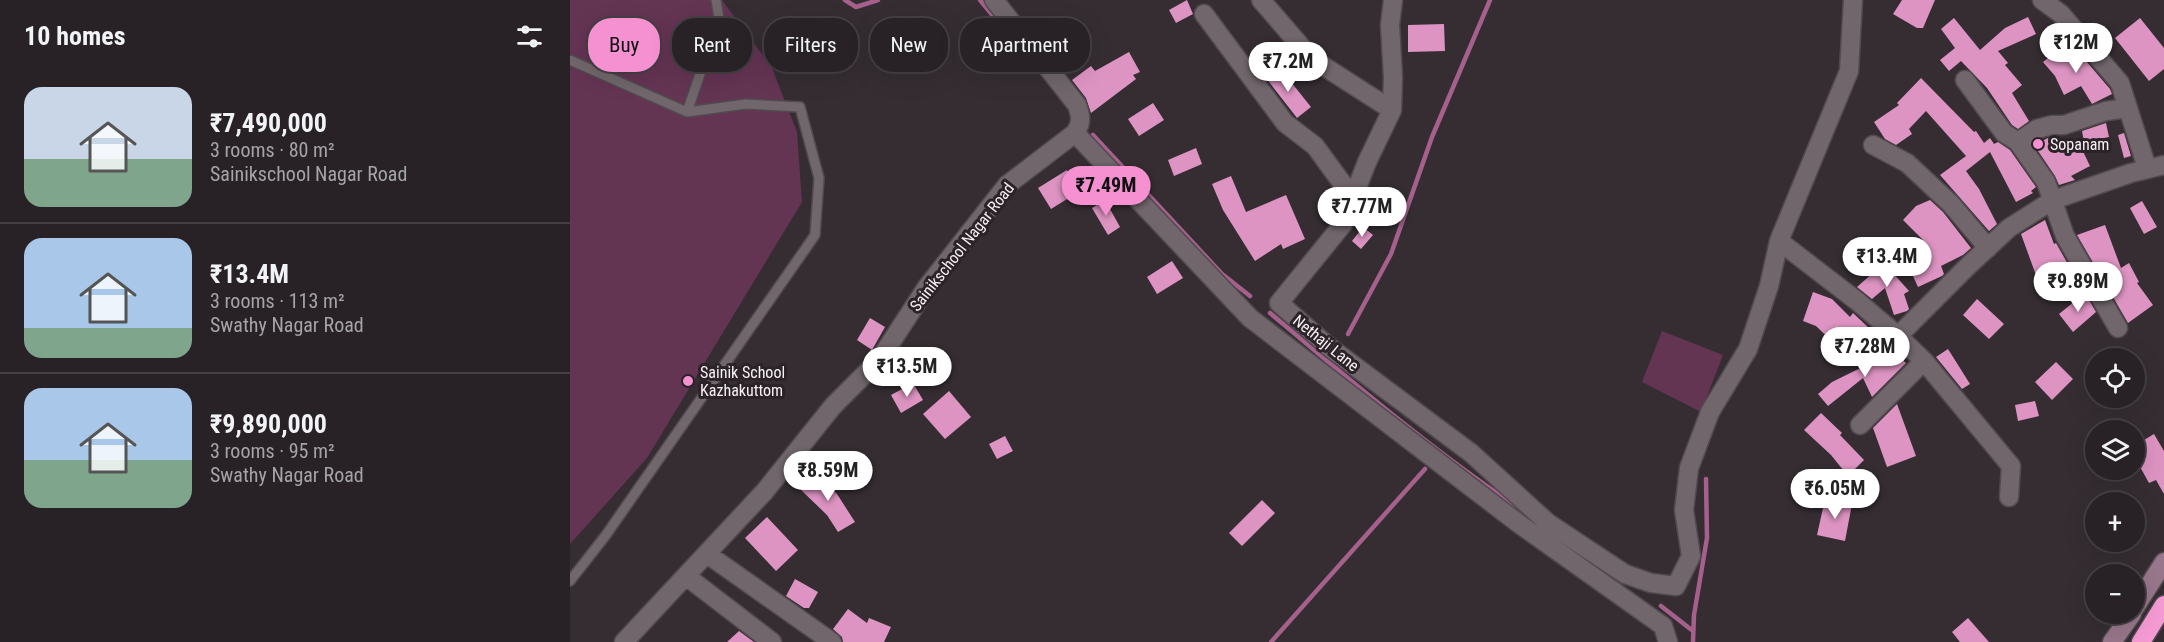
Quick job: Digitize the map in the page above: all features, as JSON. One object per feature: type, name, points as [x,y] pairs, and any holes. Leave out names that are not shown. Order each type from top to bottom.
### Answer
[{"type":"highway","points":[[2141,642],[2164,604]]},
{"type":"street","points":[[994,0],[1077,105],[1081,116],[1080,125],[1075,133],[1250,318],[1508,516],[1663,626],[1668,642]]},
{"type":"street","points":[[1261,0],[1311,58],[1392,110]]},
{"type":"street","name":"Nethaji Lane","points":[[1394,0],[1390,25],[1392,110],[1367,162],[1343,224],[1279,303],[1329,347],[1471,453],[1548,523],[1625,574],[1651,583],[1676,586],[1691,556],[1684,510],[1689,468],[1710,412],[1748,349],[1769,286],[1779,241]]},
{"type":"street","points":[[1853,0],[1849,71],[1779,241],[1857,301],[1924,361],[2011,466],[2009,497]]},
{"type":"street","points":[[1898,336],[2009,228],[2053,200],[2155,166],[2128,108],[2121,83],[2061,14],[2043,0]]},
{"type":"street","points":[[1204,14],[1285,123],[1315,146],[1353,198]]},
{"type":"street","points":[[1965,80],[2004,133],[2018,142],[2046,182],[2066,236],[2118,328]]},
{"type":"street","points":[[2018,142],[2037,129],[2064,125],[2106,111],[2128,108]]},
{"type":"street","name":"Sainikschool Nagar Road","points":[[624,642],[765,491],[833,406],[880,359],[927,287],[1007,185],[1075,133]]},
{"type":"street","points":[[1873,145],[1907,163],[1951,204],[1988,248]]},
{"type":"street","points":[[1860,425],[1924,361]]},
{"type":"street","points":[[707,554],[832,642]]},
{"type":"street","points":[[2145,591],[2164,561]]},
{"type":"street","points":[[686,576],[772,642]]},
{"type":"street","points":[[2112,642],[2125,624]]},
{"type":"lane","points":[[687,112],[719,19],[716,0]]},
{"type":"lane","points":[[570,60],[687,112],[746,104],[800,107],[819,178],[815,234],[606,535],[570,581]]},
{"type":"shaded area","points":[[570,0],[722,0],[735,18],[672,18],[672,72],[752,72],[752,41],[764,57],[764,72],[774,72],[797,132],[802,202],[647,458],[570,544]]},
{"type":"shaded area","points":[[1662,331],[1723,355],[1701,412],[1642,382]]},
{"type":"building","points":[[1187,0],[1193,14],[1176,23],[1169,10]]},
{"type":"building","points":[[1902,0],[1935,0],[1923,28],[1917,28],[1893,14]]},
{"type":"building","points":[[2028,17],[2036,34],[1998,51],[2008,63],[2005,65],[2022,85],[2012,93],[2029,121],[2018,129],[2012,125],[1987,88],[1961,61],[1949,71],[1940,60],[1955,48],[1941,29],[1954,18],[1980,50],[2005,28]]},
{"type":"building","points":[[2140,18],[2164,48],[2164,69],[2149,81],[2115,38]]},
{"type":"building","points":[[1444,24],[1445,51],[1408,52],[1408,25]]},
{"type":"building","points":[[2069,41],[2112,94],[2092,104],[2081,86],[2064,95],[2055,76],[2043,62]]},
{"type":"building","points":[[1129,52],[1140,72],[1133,75],[1136,79],[1091,113],[1086,98],[1072,80],[1083,72],[1090,72],[1091,66],[1095,71]]},
{"type":"building","points":[[1279,67],[1311,107],[1297,118],[1266,78]]},
{"type":"building","points":[[1921,78],[1974,132],[1976,131],[1984,143],[1990,138],[1994,144],[1998,142],[2010,150],[2036,187],[2031,191],[2033,193],[2016,202],[1990,152],[1966,171],[1979,189],[1997,224],[1989,231],[1940,175],[1966,156],[1926,111],[1909,129],[1912,134],[1896,145],[1885,139],[1874,122],[1899,105],[1897,103]]},
{"type":"building","points":[[1153,103],[1164,120],[1139,136],[1128,119]]},
{"type":"building","points":[[2106,123],[2109,137],[2084,142],[2082,131]]},
{"type":"building","points":[[2124,133],[2131,156],[2124,158],[2118,135]]},
{"type":"building","points":[[2048,138],[2055,150],[2077,139],[2090,166],[2071,176],[2075,180],[2059,185],[2034,145]]},
{"type":"building","points":[[1196,148],[1202,164],[1174,176],[1168,160]]},
{"type":"building","points":[[1067,170],[1080,191],[1051,209],[1038,188]]},
{"type":"building","points":[[1231,176],[1246,212],[1286,195],[1305,239],[1283,249],[1281,244],[1255,261],[1223,210],[1212,184]]},
{"type":"building","points":[[1105,200],[1120,227],[1108,235],[1092,208]]},
{"type":"building","points":[[1930,200],[1943,212],[1971,248],[1963,255],[1941,266],[1944,274],[1942,276],[1918,287],[1902,252],[1924,241],[1903,220],[1916,206]]},
{"type":"building","points":[[2142,201],[2157,227],[2144,234],[2130,208]]},
{"type":"building","points":[[2045,220],[2054,244],[2056,243],[2069,266],[2037,278],[2021,234]]},
{"type":"building","points":[[2105,225],[2121,268],[2129,263],[2139,282],[2137,283],[2153,305],[2128,323],[2077,235]]},
{"type":"building","points":[[1363,227],[1373,235],[1361,249],[1352,241]]},
{"type":"building","points":[[1172,261],[1183,278],[1157,294],[1147,277]]},
{"type":"building","points":[[1884,263],[1909,291],[1904,294],[1909,309],[1907,311],[1894,315],[1885,288],[1872,299],[1857,287]]},
{"type":"building","points":[[1813,292],[1832,299],[1850,317],[1853,313],[1871,330],[1847,356],[1816,326],[1803,321]]},
{"type":"building","points":[[2085,293],[2096,312],[2073,332],[2059,314]]},
{"type":"building","points":[[1977,299],[2004,324],[1989,339],[1963,315]]},
{"type":"building","points":[[870,318],[885,327],[872,350],[857,340]]},
{"type":"building","points":[[1948,349],[1970,384],[1962,389],[1936,357]]},
{"type":"building","points":[[1893,352],[1906,363],[1872,397],[1863,378],[1828,406],[1818,394],[1832,382]]},
{"type":"building","points":[[2056,362],[2073,379],[2052,400],[2035,382]]},
{"type":"building","points":[[913,383],[923,400],[901,413],[891,395]]},
{"type":"building","points":[[949,391],[971,417],[945,439],[923,414]]},
{"type":"building","points":[[2035,401],[2039,416],[2018,421],[2015,405]]},
{"type":"building","points":[[1897,404],[1916,456],[1887,467],[1873,428]]},
{"type":"building","points":[[1821,413],[1842,433],[1840,435],[1864,460],[1848,476],[1831,455],[1804,430]]},
{"type":"building","points":[[2154,434],[2164,451],[2164,494],[2156,480],[2149,483],[2145,476],[2145,439]]},
{"type":"building","points":[[1005,436],[1013,451],[997,459],[989,444]]},
{"type":"building","points":[[815,473],[837,494],[855,522],[838,532],[827,515],[800,489]]},
{"type":"building","points":[[1825,499],[1852,504],[1845,541],[1817,535]]},
{"type":"building","points":[[1262,500],[1275,513],[1242,546],[1229,533]]},
{"type":"building","points":[[767,517],[798,550],[776,571],[745,538]]},
{"type":"building","points":[[795,579],[818,592],[809,608],[804,608],[786,596]]},
{"type":"building","points":[[848,609],[867,623],[869,618],[891,627],[884,642],[843,642],[842,637],[833,629]]},
{"type":"building","points":[[1968,618],[1989,642],[1960,642],[1952,632]]},
{"type":"building","points":[[739,631],[754,642],[727,642]]},
{"type":"waterway","points":[[845,0],[856,7],[878,0]]},
{"type":"waterway","points":[[980,0],[995,18]]},
{"type":"waterway","points":[[1348,334],[1391,254],[1432,137],[1490,0]]},
{"type":"waterway","points":[[1093,135],[1222,274],[1250,296]]},
{"type":"waterway","points":[[1270,313],[1425,441],[1523,511]]},
{"type":"waterway","points":[[1271,642],[1425,469]]},
{"type":"waterway","points":[[1693,642],[1694,615],[1707,538],[1706,479]]},
{"type":"waterway","points":[[1661,606],[1693,631]]},
{"type":"place","name":"Sopanam","points":[[2038,144]]},
{"type":"place","name":"Sainik School Kazhakuttom","points":[[688,381]]}]
